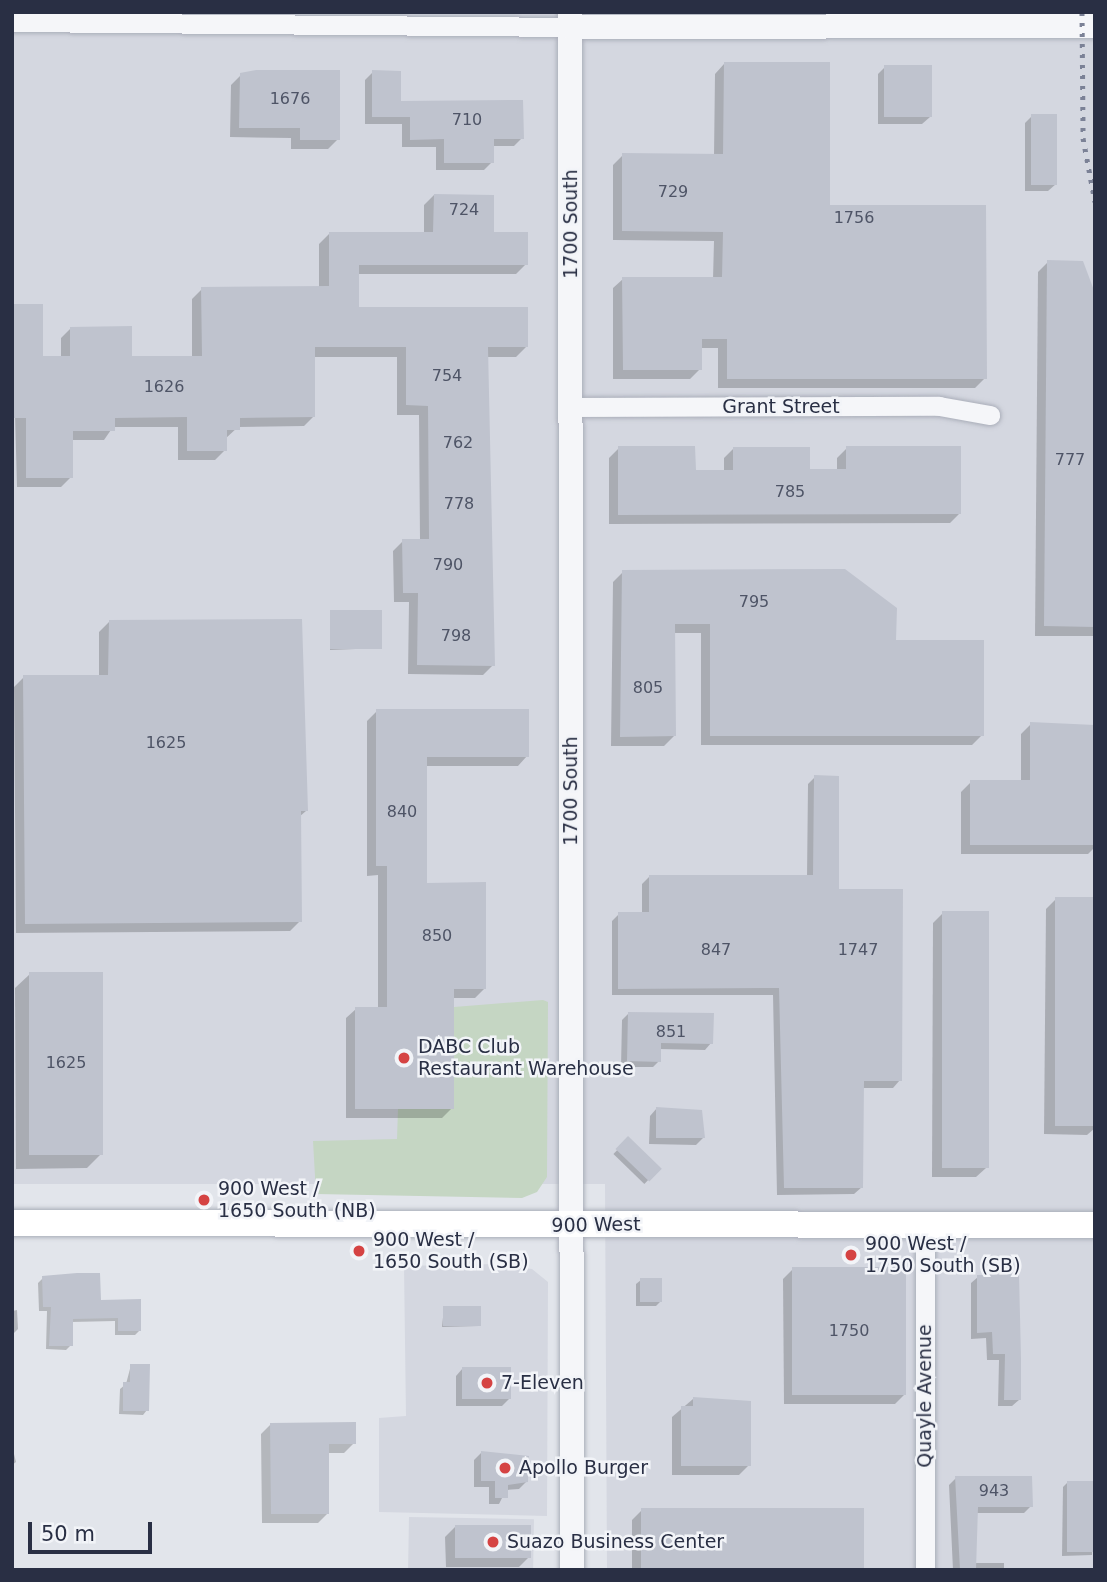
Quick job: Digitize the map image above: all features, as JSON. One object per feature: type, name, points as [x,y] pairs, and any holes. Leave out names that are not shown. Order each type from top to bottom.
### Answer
[{"type":"main road","name":"900 West","points":[[12,1223],[1095,1224]]},
{"type":"street","points":[[12,22],[570,20],[1095,26]]},
{"type":"street","name":"1700 South","points":[[570,20],[572,1570]]},
{"type":"street","name":"Grant Street","points":[[571,407],[939,406],[990,415]]},
{"type":"street","name":"Quayle Avenue","points":[[925,1222],[925,1570]]},
{"type":"shaded area","points":[[12,12],[1095,12],[1095,1570],[607,1570],[605,1184],[12,1184]]},
{"type":"shaded area","points":[[495,1264],[532,1269],[548,1282],[547,1516],[379,1512],[379,1418],[406,1416],[404,1266]]},
{"type":"shaded area","points":[[409,1517],[534,1519],[533,1570],[408,1570]]},
{"type":"green space","points":[[543,1000],[548,1002],[547,1177],[537,1192],[522,1198],[316,1194],[313,1141],[397,1139],[398,1109],[453,1109],[454,1007]]},
{"type":"building","points":[[724,62],[830,62],[830,205],[986,205],[987,379],[727,379],[727,339],[702,339],[702,370],[623,370],[622,277],[722,277],[723,232],[622,231],[622,153],[723,154]]},
{"type":"building","points":[[884,65],[932,65],[932,117],[884,117]]},
{"type":"building","points":[[256,70],[340,70],[340,140],[300,140],[300,128],[239,128],[240,73]]},
{"type":"building","points":[[372,70],[401,71],[401,101],[523,100],[524,139],[494,139],[494,163],[444,163],[444,139],[410,140],[410,117],[372,117]]},
{"type":"building","points":[[1031,114],[1057,114],[1057,185],[1031,185]]},
{"type":"building","points":[[434,194],[494,195],[494,232],[528,232],[528,265],[359,265],[359,307],[528,307],[528,347],[488,347],[495,666],[417,665],[418,593],[403,593],[402,539],[429,539],[428,406],[406,405],[406,347],[315,347],[315,417],[240,418],[240,430],[227,430],[227,451],[187,451],[187,417],[115,418],[115,431],[73,431],[73,478],[26,478],[26,418],[12,418],[12,304],[43,304],[43,356],[70,356],[70,327],[132,326],[132,356],[202,356],[201,287],[329,286],[329,232],[433,232]]},
{"type":"building","points":[[1047,260],[1083,261],[1095,293],[1095,627],[1044,626]]},
{"type":"building","points":[[618,446],[695,446],[696,470],[733,470],[733,447],[810,447],[810,469],[846,469],[846,446],[961,446],[961,514],[618,515]]},
{"type":"building","points":[[845,569],[897,608],[896,640],[984,640],[984,736],[710,736],[710,624],[675,624],[676,736],[620,737],[622,570]]},
{"type":"building","points":[[330,610],[382,610],[382,649],[330,649]]},
{"type":"building","points":[[302,619],[308,811],[301,811],[302,922],[25,924],[23,675],[108,675],[109,620]]},
{"type":"building","points":[[376,709],[529,709],[529,757],[427,757],[427,883],[486,882],[486,989],[454,989],[454,1109],[355,1109],[355,1007],[387,1007],[387,866],[376,866]]},
{"type":"building","points":[[1030,722],[1095,725],[1095,845],[970,845],[970,780],[1030,780]]},
{"type":"building","points":[[814,775],[839,776],[839,889],[903,889],[902,1081],[864,1081],[863,1188],[784,1188],[779,988],[618,989],[618,912],[649,912],[649,875],[813,875]]},
{"type":"building","points":[[1055,897],[1095,897],[1095,1126],[1055,1126]]},
{"type":"building","points":[[942,911],[989,911],[989,1168],[942,1168]]},
{"type":"building","points":[[29,972],[103,972],[103,1155],[29,1155]]},
{"type":"building","points":[[628,1012],[714,1013],[713,1044],[661,1043],[661,1062],[627,1061]]},
{"type":"building","points":[[656,1107],[702,1110],[705,1138],[656,1138]]},
{"type":"building","points":[[628,1136],[662,1169],[649,1182],[615,1149]]},
{"type":"building","points":[[792,1267],[906,1267],[906,1395],[792,1395]]},
{"type":"building","points":[[100,1273],[101,1300],[141,1299],[141,1331],[118,1331],[118,1318],[73,1319],[73,1346],[49,1346],[51,1307],[43,1307],[42,1276]]},
{"type":"building","points":[[1019,1274],[1021,1400],[1004,1400],[1005,1354],[993,1354],[992,1332],[977,1333],[977,1275]]},
{"type":"building","points":[[640,1278],[662,1278],[662,1302],[640,1302]]},
{"type":"building","name":"7-Eleven","points":[[443,1306],[481,1306],[481,1326],[443,1326]]},
{"type":"building","points":[[130,1364],[150,1364],[149,1411],[123,1411],[123,1382],[130,1382]]},
{"type":"building","name":"7-Eleven","points":[[462,1367],[511,1367],[511,1399],[462,1399]]},
{"type":"building","points":[[693,1397],[751,1401],[751,1466],[681,1466],[681,1406],[693,1406]]},
{"type":"building","points":[[356,1422],[356,1444],[329,1444],[329,1514],[271,1514],[270,1423]]},
{"type":"building","name":"Apollo Burger","points":[[481,1451],[529,1456],[528,1482],[508,1485],[508,1498],[495,1498],[495,1481],[481,1481]]},
{"type":"building","points":[[955,1476],[1032,1476],[1033,1507],[978,1507],[976,1570],[960,1570]]},
{"type":"building","points":[[1067,1481],[1095,1481],[1095,1552],[1067,1552]]},
{"type":"building","points":[[641,1508],[864,1508],[864,1570],[641,1570]]},
{"type":"building","name":"Suazo Business Center","points":[[455,1525],[531,1525],[531,1558],[455,1558]]},
{"type":"railway","points":[[1082,12],[1083,138],[1095,202]]},
{"type":"place","name":"DABC Club Restaurant Warehouse","points":[[404,1058]]},
{"type":"place","name":"900 West / 1650 South (NB)","points":[[204,1200]]},
{"type":"place","name":"900 West / 1650 South (SB)","points":[[359,1251]]},
{"type":"place","name":"900 West / 1750 South (SB)","points":[[851,1255]]},
{"type":"place","name":"7-Eleven","points":[[487,1383]]},
{"type":"place","name":"Apollo Burger","points":[[505,1468]]},
{"type":"place","name":"Suazo Business Center","points":[[493,1542]]}]
